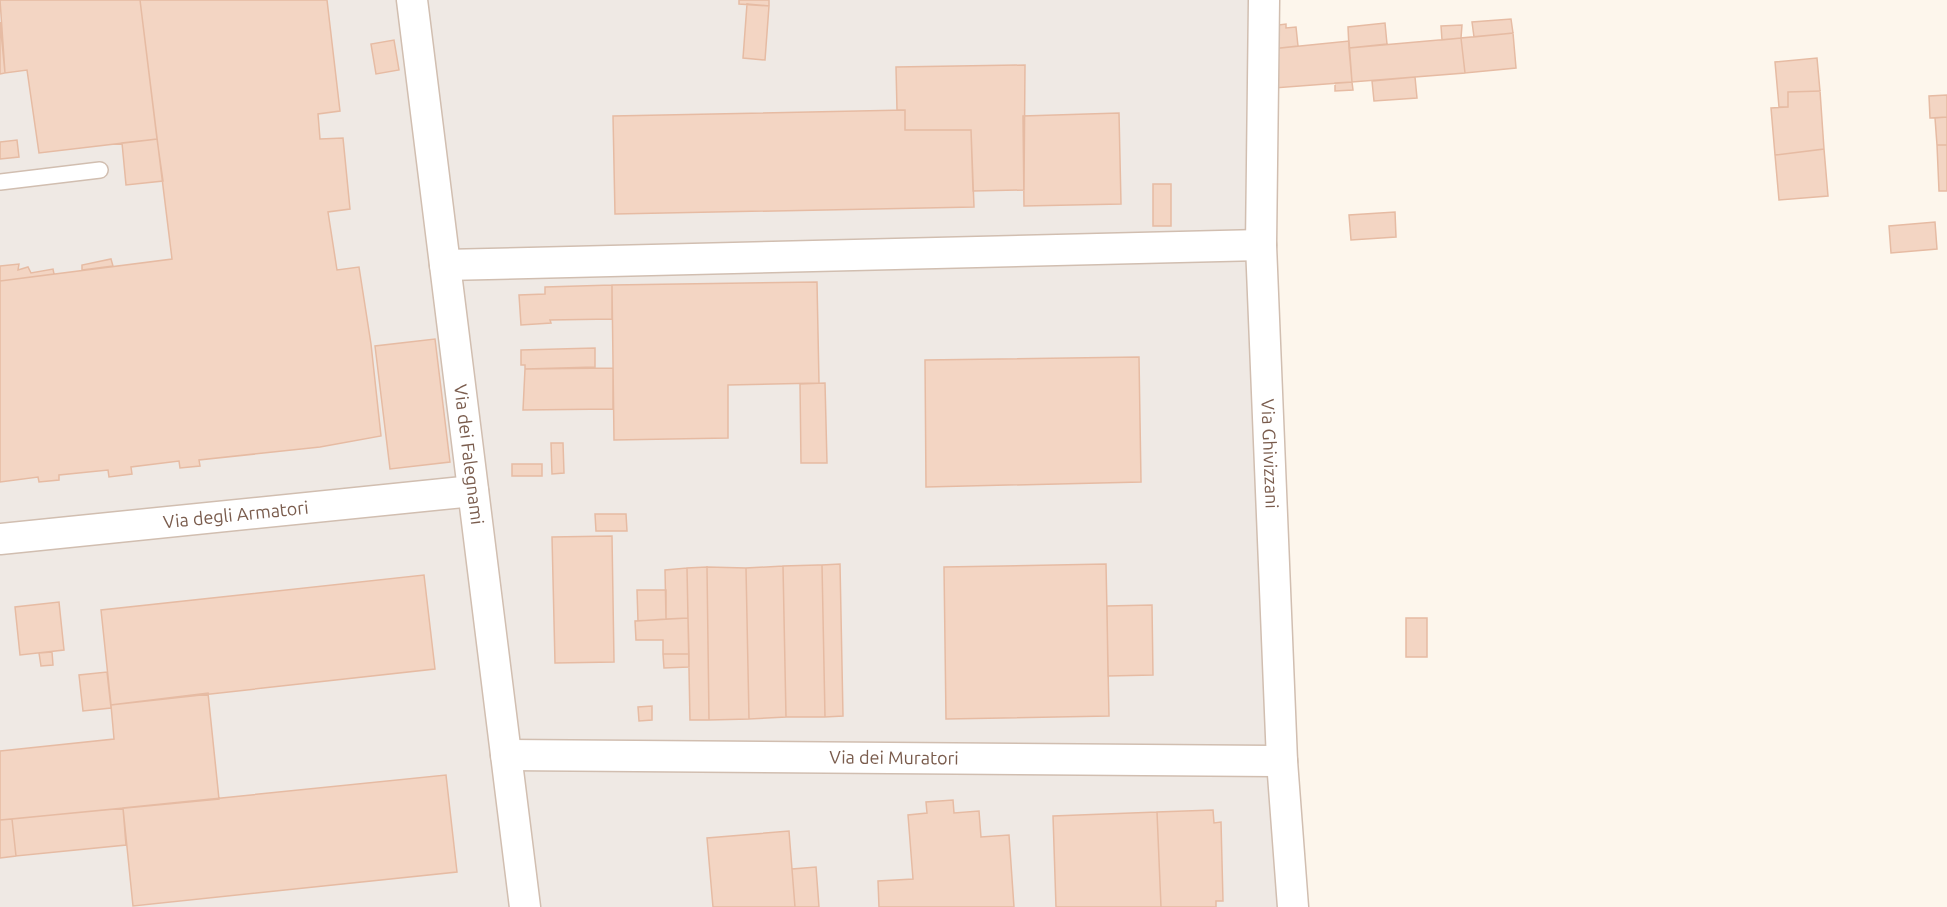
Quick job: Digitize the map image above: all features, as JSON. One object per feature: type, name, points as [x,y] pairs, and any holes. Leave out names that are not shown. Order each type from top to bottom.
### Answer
[{"type":"street","name":"Via dei Falegnami","points":[[412,0],[525,907]]},
{"type":"street","name":"Via Ghivizzani","points":[[1264,0],[1261,245],[1282,761],[1293,907]]},
{"type":"street","points":[[445,266],[1261,245]]},
{"type":"street","name":"Via degli Armatori","points":[[0,539],[473,491]]},
{"type":"street","name":"Via dei Muratori","points":[[506,755],[1282,761]]},
{"type":"lane","points":[[0,182],[100,170]]},
{"type":"shaded area","points":[[0,0],[1248,0],[1245,223],[1287,907],[0,907]]},
{"type":"building","points":[[0,0],[140,0],[157,139],[39,153],[27,70],[5,73]]},
{"type":"building","points":[[140,0],[327,0],[340,111],[318,114],[320,139],[343,138],[350,209],[328,212],[337,270],[359,267],[371,344],[381,436],[320,447],[199,460],[200,466],[180,468],[179,461],[131,467],[132,474],[109,477],[108,470],[59,475],[59,480],[39,482],[38,477],[0,482],[0,281],[172,259]]},
{"type":"building","points":[[739,0],[769,0],[769,6],[739,4]]},
{"type":"building","points":[[747,4],[769,6],[765,60],[743,58]]},
{"type":"building","points":[[1511,19],[1513,33],[1474,37],[1472,22]]},
{"type":"building","points":[[0,22],[5,73],[0,74]]},
{"type":"building","points":[[1385,23],[1387,44],[1349,48],[1348,27]]},
{"type":"building","points":[[1286,24],[1286,28],[1296,27],[1298,46],[1271,49],[1270,26]]},
{"type":"building","points":[[1462,25],[1461,38],[1442,40],[1441,26]]},
{"type":"building","points":[[1513,33],[1516,68],[1465,73],[1461,38]]},
{"type":"building","points":[[1461,38],[1465,73],[1352,82],[1349,48]]},
{"type":"building","points":[[394,40],[399,70],[376,74],[371,44]]},
{"type":"building","points":[[1349,41],[1352,82],[1274,88],[1271,49]]},
{"type":"building","points":[[1817,58],[1820,91],[1788,92],[1788,107],[1779,107],[1775,62]]},
{"type":"building","points":[[1025,65],[1024,190],[973,191],[971,130],[905,130],[905,110],[897,110],[896,67]]},
{"type":"building","points":[[1415,77],[1417,98],[1374,101],[1372,81]]},
{"type":"building","points":[[1352,82],[1353,90],[1335,91],[1335,83]]},
{"type":"building","points":[[1820,91],[1824,149],[1775,155],[1771,108],[1788,107],[1788,92]]},
{"type":"building","points":[[1947,95],[1947,117],[1930,118],[1929,96]]},
{"type":"building","points":[[905,110],[905,130],[971,130],[974,207],[615,214],[613,116]]},
{"type":"building","points":[[1119,113],[1121,204],[1024,206],[1023,116]]},
{"type":"building","points":[[1947,117],[1947,145],[1937,145],[1935,118]]},
{"type":"building","points":[[157,139],[163,181],[126,185],[122,143]]},
{"type":"building","points":[[17,140],[19,157],[0,159],[0,142]]},
{"type":"building","points":[[1937,145],[1947,145],[1947,191],[1939,191]]},
{"type":"building","points":[[1824,149],[1828,196],[1779,200],[1775,155]]},
{"type":"building","points":[[1153,184],[1171,184],[1171,226],[1153,226]]},
{"type":"building","points":[[1395,212],[1396,237],[1351,240],[1349,215]]},
{"type":"building","points":[[1935,222],[1937,249],[1891,253],[1889,226]]},
{"type":"building","points":[[111,259],[113,266],[82,270],[82,265]]},
{"type":"building","points":[[19,264],[18,270],[28,267],[31,273],[53,269],[54,274],[0,281],[0,266]]},
{"type":"building","points":[[817,282],[819,383],[728,385],[728,438],[614,440],[612,285]]},
{"type":"building","points":[[612,285],[612,319],[550,320],[551,323],[521,325],[519,295],[545,294],[545,287]]},
{"type":"building","points":[[435,339],[450,462],[390,469],[375,346]]},
{"type":"building","points":[[595,348],[595,367],[525,369],[525,365],[521,365],[521,350]]},
{"type":"building","points":[[1139,357],[1141,482],[926,487],[925,360]]},
{"type":"building","points":[[613,368],[613,409],[523,410],[525,369]]},
{"type":"building","points":[[825,383],[827,463],[801,463],[800,384]]},
{"type":"building","points":[[551,443],[563,443],[564,473],[552,474]]},
{"type":"building","points":[[512,464],[542,464],[542,476],[512,476]]},
{"type":"building","points":[[595,514],[626,514],[627,531],[596,531]]},
{"type":"building","points":[[612,536],[614,662],[555,663],[552,537]]},
{"type":"building","points":[[840,564],[843,716],[825,717],[822,565]]},
{"type":"building","points":[[1106,564],[1109,716],[946,719],[944,567]]},
{"type":"building","points":[[822,565],[825,717],[786,717],[783,566]]},
{"type":"building","points":[[783,566],[786,717],[749,719],[746,568]]},
{"type":"building","points":[[707,567],[709,720],[690,720],[687,568]]},
{"type":"building","points":[[707,567],[746,568],[749,719],[709,720]]},
{"type":"building","points":[[687,568],[688,618],[666,619],[665,570]]},
{"type":"building","points":[[424,575],[435,669],[111,705],[101,610]]},
{"type":"building","points":[[637,590],[666,590],[666,619],[638,621]]},
{"type":"building","points":[[59,602],[64,650],[20,655],[15,607]]},
{"type":"building","points":[[1152,605],[1153,675],[1108,676],[1107,606]]},
{"type":"building","points":[[688,618],[689,654],[663,654],[663,640],[636,640],[635,621]]},
{"type":"building","points":[[1406,618],[1427,618],[1427,657],[1406,657]]},
{"type":"building","points":[[52,652],[53,665],[41,666],[39,653]]},
{"type":"building","points":[[663,654],[689,654],[689,667],[664,668]]},
{"type":"building","points":[[107,672],[111,708],[83,711],[79,675]]},
{"type":"building","points":[[208,693],[219,799],[0,820],[0,751],[114,739],[111,705]]},
{"type":"building","points":[[652,706],[652,720],[639,721],[638,707]]},
{"type":"building","points":[[446,775],[457,872],[133,906],[123,808]]},
{"type":"building","points":[[953,800],[954,813],[979,811],[981,837],[1009,835],[1014,907],[879,907],[878,881],[913,879],[908,815],[927,813],[926,802]]},
{"type":"building","points":[[123,808],[126,845],[16,856],[12,819]]},
{"type":"building","points":[[1213,810],[1214,823],[1221,822],[1223,901],[1216,901],[1216,907],[1161,907],[1157,812]]},
{"type":"building","points":[[1157,812],[1161,907],[1056,907],[1053,816]]},
{"type":"building","points":[[12,819],[16,856],[0,858],[0,820]]},
{"type":"building","points":[[789,831],[795,907],[713,907],[707,838]]},
{"type":"building","points":[[816,867],[819,907],[795,907],[792,869]]}]
